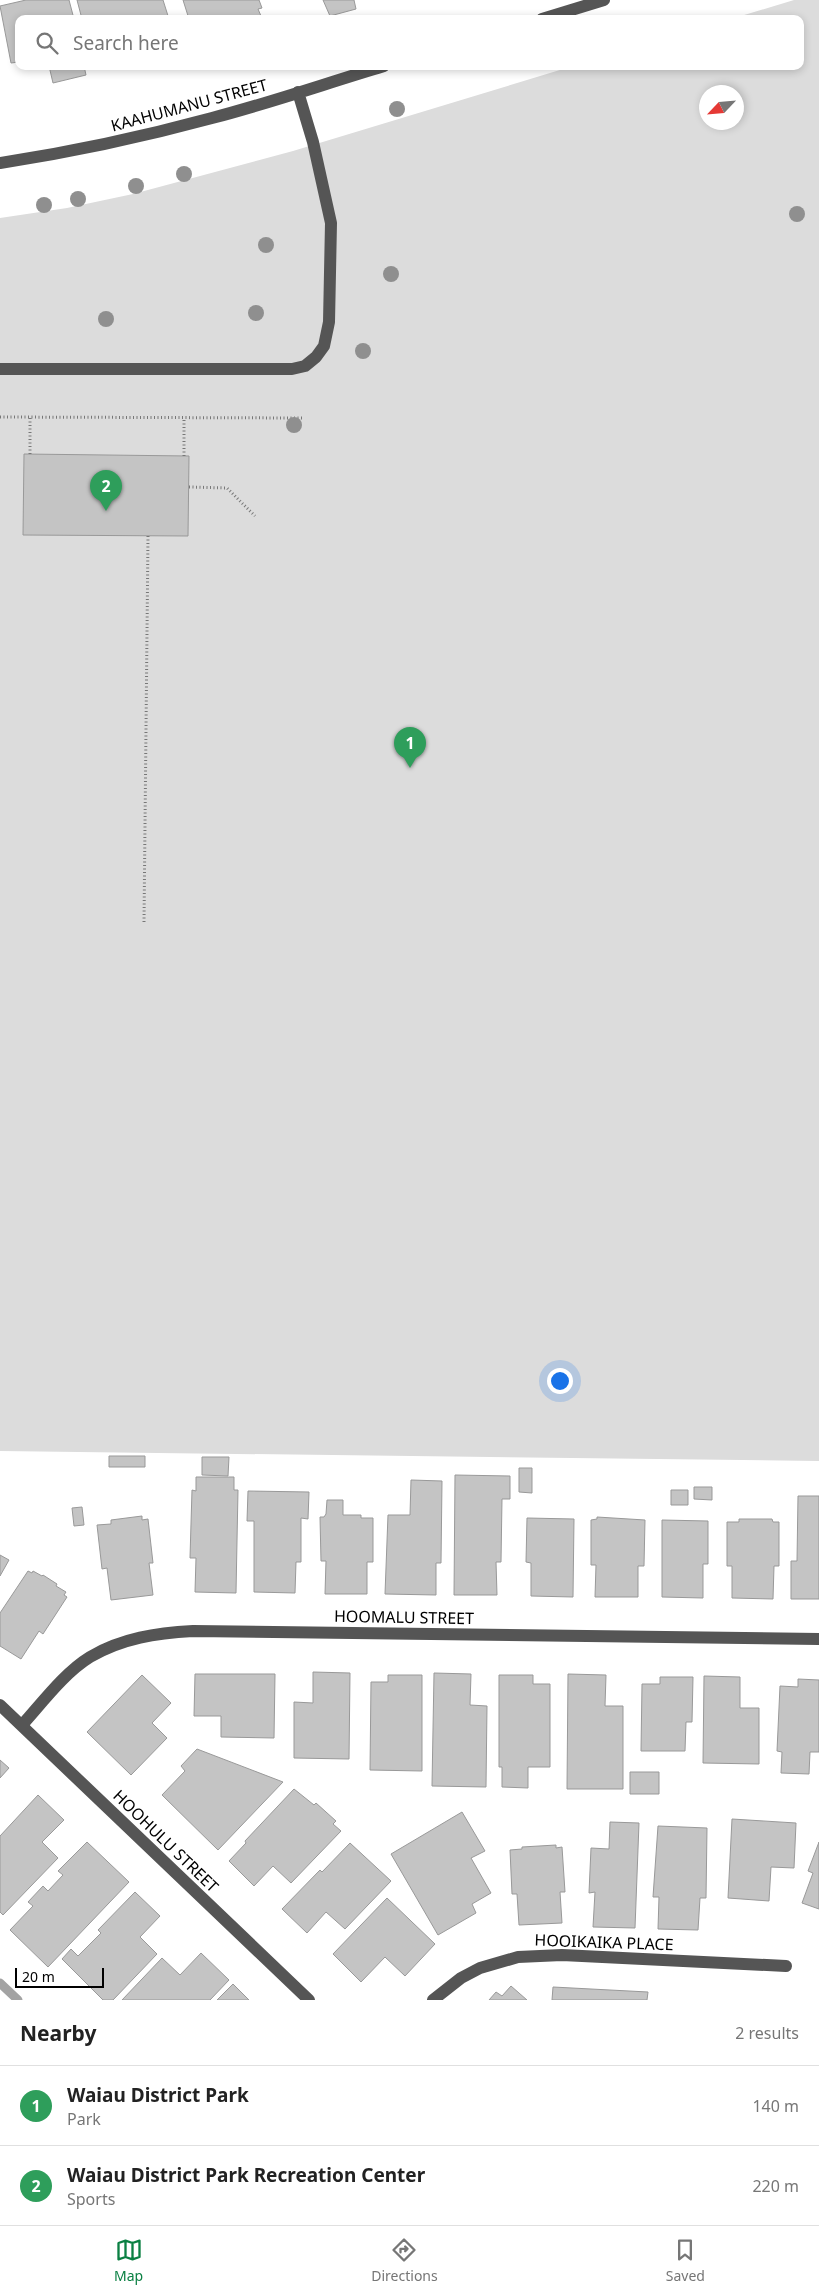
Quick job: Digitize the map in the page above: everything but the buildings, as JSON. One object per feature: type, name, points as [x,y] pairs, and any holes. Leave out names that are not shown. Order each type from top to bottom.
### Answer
[{"type":"street","points":[[555,15],[604,0]]},
{"type":"street","name":"KAAHUMANU STREET","points":[[0,163],[136,138],[214,118],[371,70]]},
{"type":"street","points":[[0,369],[292,370],[305,366],[316,357],[324,346],[329,322],[331,222],[313,142],[298,92]]},
{"type":"street","name":"HOOMALU STREET","points":[[22,1725],[74,1670],[89,1658],[128,1640],[158,1633],[203,1631],[819,1640]]},
{"type":"street","name":"HOOHULU STREET","points":[[0,1705],[309,2000]]},
{"type":"street","name":"HOOIKAIKA PLACE","points":[[434,2000],[461,1978],[480,1968],[518,1957],[562,1955],[786,1966]]},
{"type":"path","points":[[0,417],[304,418]]},
{"type":"path","points":[[30,417],[30,454]]},
{"type":"path","points":[[184,418],[184,456]]},
{"type":"path","points":[[189,487],[227,488],[255,516]]},
{"type":"path","points":[[144,922],[148,536]]},
{"type":"shaded area","points":[[794,0],[819,0],[819,1461],[0,1451],[0,218],[67,208],[133,194],[293,151],[560,70],[804,70],[804,15],[744,15]]},
{"type":"waterway","points":[[0,1983],[18,2000]]},
{"type":"place","name":"Waiau District Park Recreation Center","points":[[106,511]]},
{"type":"place","name":"Waiau District Park","points":[[410,768]]}]
